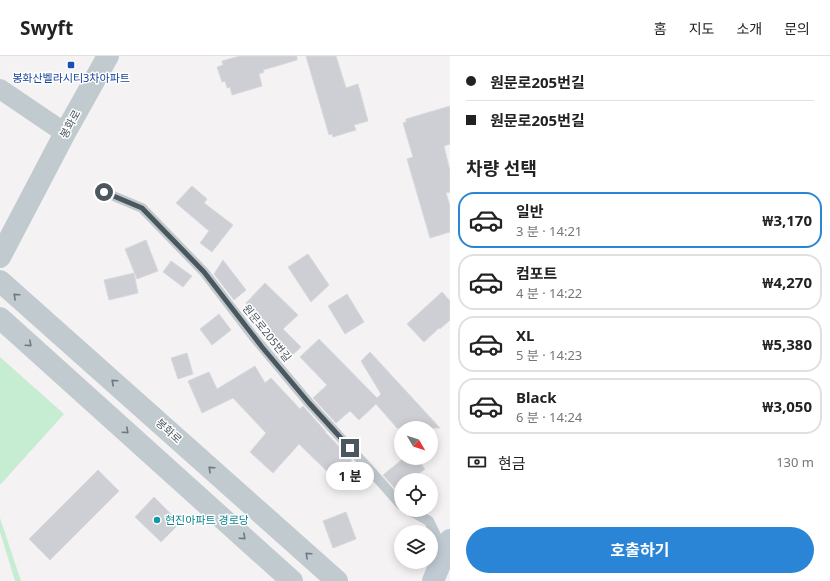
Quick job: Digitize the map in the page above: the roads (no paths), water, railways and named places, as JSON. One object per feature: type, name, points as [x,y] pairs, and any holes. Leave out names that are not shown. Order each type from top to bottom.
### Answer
[{"type":"main road","points":[[433,581],[447,546]]},
{"type":"street","name":"봉화로","points":[[0,257],[65,133],[108,56]]},
{"type":"street","points":[[0,89],[65,133]]},
{"type":"street","name":"봉화로","points":[[0,281],[337,581]]},
{"type":"street","points":[[0,318],[292,581]]},
{"type":"lane","name":"원문로205번길","points":[[104,192],[142,208],[204,272],[253,336],[309,403],[394,497]]},
{"type":"lane","points":[[422,517],[429,521],[447,546]]},
{"type":"place","name":"봉화산벨라시티3차아파트","points":[[71,65]]},
{"type":"place","name":"현진아파트 경로당","points":[[157,520]]}]
